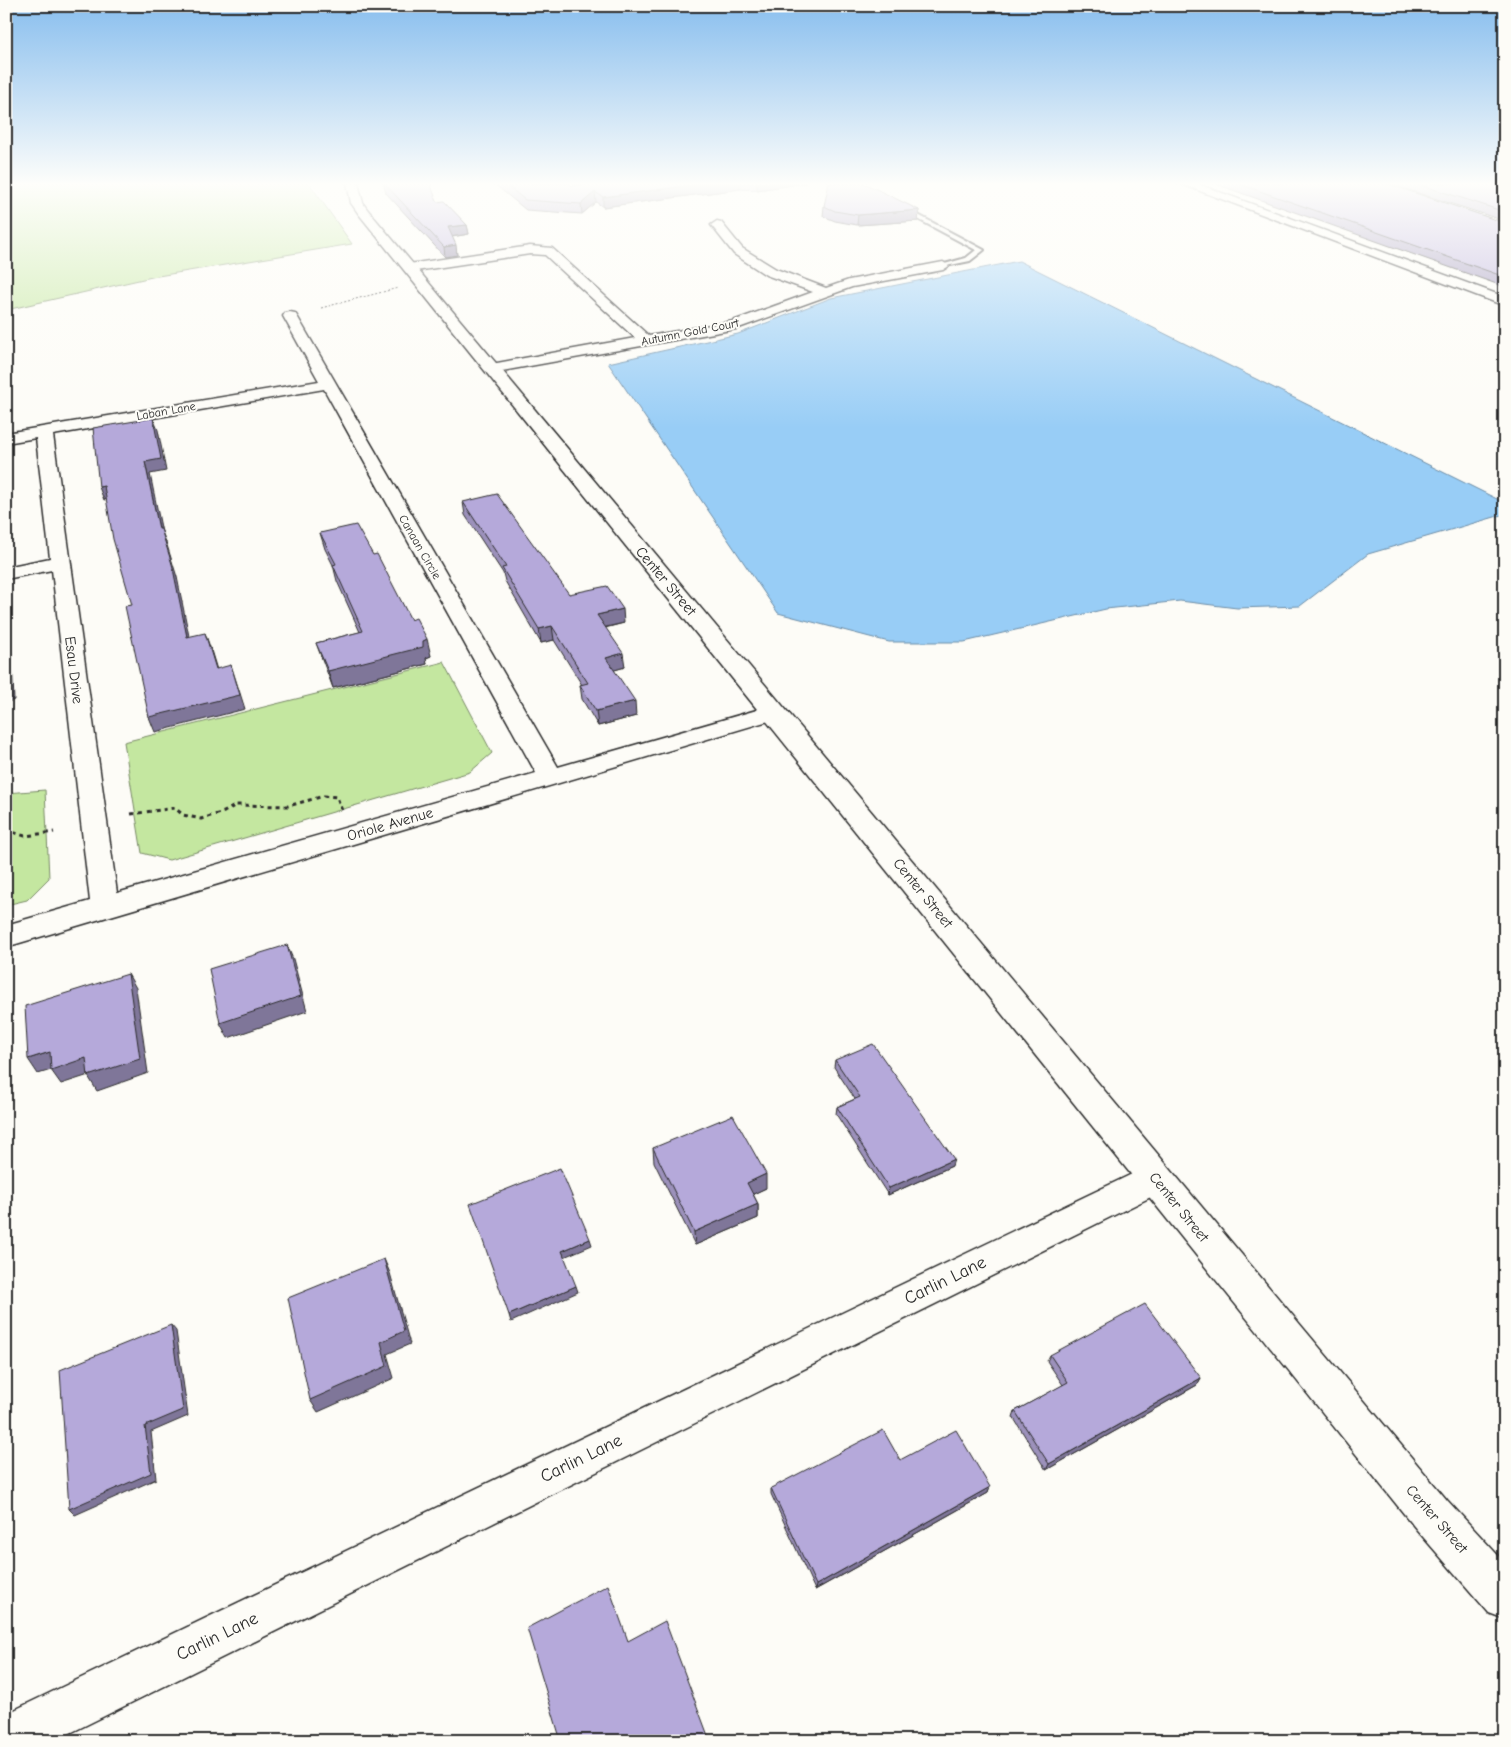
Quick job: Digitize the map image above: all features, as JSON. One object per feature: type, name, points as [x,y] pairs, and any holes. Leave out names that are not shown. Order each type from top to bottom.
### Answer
[{"type":"street","name":"Center Street","points":[[406,265],[1432,1515],[1505,1597]]},
{"type":"street","points":[[409,268],[432,265]]},
{"type":"street","points":[[563,265],[646,341]]},
{"type":"street","points":[[759,265],[771,272],[825,292]]},
{"type":"street","points":[[1404,265],[1505,302]]},
{"type":"street","name":"Autumn Gold Court","points":[[491,368],[736,324],[849,284],[943,266]]},
{"type":"street","name":"Canaan Circle","points":[[290,316],[551,777]]},
{"type":"street","name":"Laban Lane","points":[[6,438],[327,384]]},
{"type":"street","name":"Esau Drive","points":[[44,432],[105,907]]},
{"type":"street","points":[[6,573],[61,562]]},
{"type":"street","name":"Oriole Avenue","points":[[6,936],[774,712]]},
{"type":"street","name":"Carlin Lane","points":[[6,1739],[1155,1178]]},
{"type":"lane","points":[[943,266],[949,265]]},
{"type":"path","points":[[321,308],[398,288]]},
{"type":"path","points":[[131,814],[175,808],[182,815],[201,818],[224,812],[236,805],[288,806],[324,796],[337,797],[343,813]]},
{"type":"path","points":[[6,830],[25,836],[54,832]]},
{"type":"green space","points":[[6,265],[228,265],[152,277],[6,310]]},
{"type":"green space","points":[[444,662],[492,753],[470,772],[169,860],[142,853],[124,742]]},
{"type":"green space","points":[[45,790],[49,878],[27,900],[6,905],[6,793]]},
{"type":"water","points":[[1001,265],[1026,265],[1505,503],[1505,514],[1368,554],[1300,606],[1237,608],[1180,601],[1106,609],[964,642],[889,642],[778,613],[608,363],[738,334],[831,298]]},
{"type":"building","points":[[1469,265],[1505,265],[1505,277]]},
{"type":"building","points":[[153,418],[161,459],[145,462],[159,529],[161,529],[172,564],[187,637],[205,633],[216,669],[231,665],[240,695],[149,717],[125,606],[132,605],[113,539],[104,486],[99,487],[93,428]]},
{"type":"building","points":[[497,494],[569,594],[607,586],[623,609],[597,615],[623,653],[606,658],[635,701],[596,711],[580,685],[588,683],[552,626],[539,629],[502,568],[506,567],[463,502]]},
{"type":"building","points":[[356,525],[373,555],[377,554],[411,620],[416,618],[427,639],[423,641],[423,647],[328,671],[316,643],[363,631],[333,565],[336,564],[320,533]]},
{"type":"building","points":[[287,945],[301,996],[220,1023],[209,969]]},
{"type":"building","points":[[128,974],[140,1059],[88,1076],[86,1058],[51,1070],[50,1052],[28,1059],[25,1006]]},
{"type":"building","points":[[873,1044],[954,1159],[889,1188],[837,1107],[860,1097],[835,1060]]},
{"type":"building","points":[[733,1115],[766,1174],[747,1183],[758,1204],[694,1232],[653,1148]]},
{"type":"building","points":[[560,1168],[590,1239],[562,1251],[576,1286],[509,1315],[470,1204]]},
{"type":"building","points":[[384,1259],[404,1331],[381,1342],[387,1366],[310,1400],[288,1298]]},
{"type":"building","points":[[1145,1304],[1201,1378],[1049,1464],[1015,1411],[1068,1382],[1050,1355]]},
{"type":"building","points":[[171,1325],[183,1410],[145,1426],[151,1473],[69,1509],[60,1370]]},
{"type":"building","points":[[883,1430],[900,1460],[956,1430],[990,1487],[816,1585],[771,1488]]},
{"type":"building","points":[[608,1585],[628,1641],[665,1621],[710,1741],[561,1741],[527,1628]]},
{"type":"building","points":[[394,1733],[396,1741],[380,1741]]},
{"type":"building","points":[[305,1734],[307,1741],[292,1741]]}]
